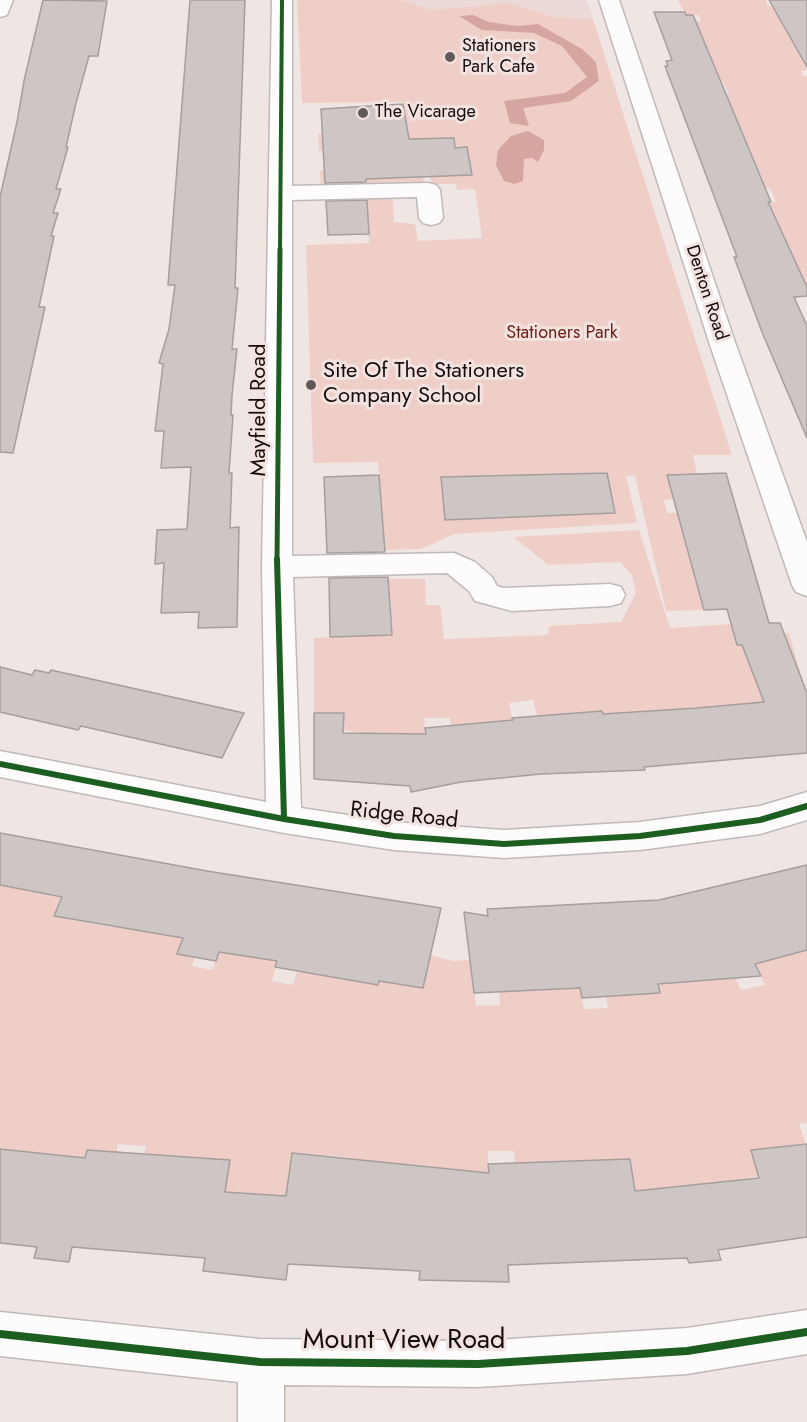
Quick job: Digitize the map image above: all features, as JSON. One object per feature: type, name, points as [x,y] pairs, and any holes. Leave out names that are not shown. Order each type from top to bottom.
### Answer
[{"type":"street","points":[[0,11],[3,0]]},
{"type":"street","name":"Mayfield Road","points":[[282,0],[277,567],[284,819]]},
{"type":"street","name":"Denton Road","points":[[609,0],[723,345],[807,585]]},
{"type":"street","points":[[280,192],[428,190],[431,218]]},
{"type":"street","points":[[277,567],[454,563],[481,584],[486,593],[498,598],[512,600],[610,595]]},
{"type":"street","name":"Ridge Road","points":[[0,764],[284,819],[394,836],[504,844],[640,836],[760,820],[807,806]]},
{"type":"street","name":"Mount View Road","points":[[0,1334],[260,1362],[478,1364],[687,1352],[807,1332]]},
{"type":"street","points":[[260,1362],[261,1422]]},
{"type":"shaded area","points":[[400,0],[587,0],[593,19],[554,17],[510,3],[431,10]]},
{"type":"shaded area","points":[[473,15],[489,22],[517,26],[538,24],[582,49],[596,62],[599,81],[571,101],[523,108],[529,126],[510,123],[504,101],[565,93],[587,77],[562,46],[534,33],[482,30],[459,16]]},
{"type":"shaded area","points":[[528,131],[544,140],[544,150],[538,162],[532,158],[524,159],[523,181],[514,184],[504,181],[496,165],[498,150],[511,136]]},
{"type":"green space","name":"Stationers Park","points":[[297,0],[400,0],[431,10],[510,3],[554,17],[593,19],[732,455],[693,455],[697,474],[667,476],[673,499],[664,500],[667,513],[679,513],[704,610],[666,611],[635,476],[626,476],[637,523],[454,534],[421,549],[385,550],[378,462],[313,463],[306,245],[369,243],[366,194],[392,193],[394,222],[415,224],[418,241],[482,238],[475,189],[457,190],[456,184],[432,184],[430,177],[472,175],[467,147],[455,148],[454,138],[424,139],[319,151],[318,134],[404,132],[403,102],[302,103]]},
{"type":"green space","points":[[678,0],[766,0],[767,5],[774,8],[788,35],[800,34],[807,64],[805,65],[807,70],[801,71],[803,76],[807,76],[807,296],[796,297],[799,270],[775,217],[762,217],[756,203],[776,202],[770,188],[751,188],[741,166],[756,166],[754,160],[739,160],[737,119],[732,107],[720,107],[728,100],[726,94],[729,94],[723,82],[710,83],[718,75],[717,71],[704,71],[689,21],[701,21],[699,15],[686,15]]},
{"type":"green space","points":[[320,171],[334,171],[335,180],[423,177],[424,185],[321,189]]},
{"type":"green space","points":[[639,530],[670,628],[731,624],[737,645],[776,643],[773,633],[789,633],[804,685],[759,689],[764,704],[700,717],[696,707],[636,715],[635,711],[603,714],[601,711],[571,713],[539,722],[533,700],[509,703],[516,734],[452,732],[450,718],[424,718],[426,738],[361,733],[343,730],[343,713],[314,713],[314,638],[392,635],[389,579],[425,579],[426,605],[440,605],[444,639],[548,635],[549,626],[621,622],[636,593],[632,575],[620,562],[548,565],[514,537]]},
{"type":"green space","points":[[0,885],[62,898],[54,916],[67,919],[111,927],[119,910],[183,938],[177,954],[195,957],[192,966],[212,970],[219,952],[285,932],[272,981],[293,985],[297,971],[320,975],[330,940],[378,985],[379,981],[423,988],[430,955],[453,961],[470,960],[476,1006],[500,1005],[499,992],[579,986],[584,1009],[608,1008],[597,951],[659,993],[658,984],[716,938],[741,990],[765,985],[755,964],[807,950],[807,1123],[799,1124],[807,1148],[802,1170],[794,1145],[751,1150],[759,1176],[635,1195],[630,1159],[515,1163],[514,1151],[488,1151],[490,1200],[434,1198],[435,1167],[406,1164],[378,1164],[347,1196],[350,1157],[293,1153],[286,1196],[225,1192],[230,1160],[171,1155],[165,1186],[138,1185],[146,1146],[117,1144],[117,1153],[87,1150],[78,1184],[0,1149]]},
{"type":"building","points":[[43,0],[107,1],[98,56],[89,56],[56,189],[61,189],[53,213],[58,213],[51,236],[54,236],[39,307],[45,307],[13,453],[0,452],[0,197]]},
{"type":"building","points":[[190,0],[245,0],[235,288],[238,288],[232,349],[237,349],[232,395],[229,473],[232,473],[230,528],[239,527],[237,627],[198,628],[199,612],[161,613],[164,563],[155,564],[157,530],[187,529],[191,467],[161,468],[164,431],[155,431],[163,364],[159,363],[169,329],[175,285],[168,285]]},
{"type":"building","points":[[769,0],[807,0],[807,67]]},
{"type":"building","points":[[654,12],[685,12],[686,15],[693,15],[771,202],[768,202],[807,287],[807,296],[794,297],[807,326],[807,438],[762,332],[734,257],[737,257],[665,66],[668,66],[666,61],[672,60]]},
{"type":"building","points":[[403,104],[409,139],[454,138],[455,148],[467,147],[472,175],[325,183],[321,109]]},
{"type":"building","points":[[367,200],[369,234],[328,235],[326,201]]},
{"type":"building","points":[[607,473],[615,513],[445,520],[441,477]]},
{"type":"building","points":[[726,473],[769,623],[780,623],[807,693],[807,753],[644,767],[645,770],[541,774],[461,782],[411,792],[410,786],[314,779],[314,713],[344,713],[343,733],[426,734],[425,728],[513,720],[512,718],[764,702],[742,645],[737,645],[727,609],[704,610],[667,475]]},
{"type":"building","points":[[379,475],[385,552],[327,553],[324,477]]},
{"type":"building","points":[[388,577],[392,635],[330,637],[329,578]]},
{"type":"building","points":[[0,667],[32,675],[35,670],[49,673],[51,670],[244,713],[222,758],[81,726],[78,730],[0,712]]},
{"type":"building","points":[[0,833],[207,871],[441,908],[423,988],[379,981],[378,985],[275,967],[277,961],[219,952],[216,961],[177,954],[183,938],[54,916],[62,897],[0,885]]},
{"type":"building","points":[[807,865],[807,950],[755,964],[761,976],[658,984],[660,993],[582,998],[580,988],[474,993],[464,912],[488,916],[487,909],[659,900]]},
{"type":"building","points":[[807,1144],[807,1237],[718,1250],[721,1260],[689,1263],[687,1258],[508,1265],[509,1282],[419,1280],[420,1271],[288,1264],[286,1280],[203,1271],[205,1258],[72,1247],[69,1262],[34,1258],[37,1247],[0,1243],[0,1149],[85,1158],[87,1150],[230,1160],[225,1192],[286,1196],[292,1153],[489,1173],[488,1164],[630,1159],[635,1191],[759,1178],[751,1150]]},
{"type":"cycle path","points":[[282,0],[277,567],[284,819]]},
{"type":"cycle path","points":[[0,764],[284,819],[394,836],[504,844],[640,836],[760,820],[807,806]]},
{"type":"cycle path","points":[[0,1334],[260,1362],[478,1364],[687,1351],[807,1332]]},
{"type":"place","name":"Stationers Park Cafe","points":[[450,57]]},
{"type":"place","name":"The Vicarage","points":[[363,113]]},
{"type":"place","name":"Site Of The Stationers Company School","points":[[311,385]]}]
